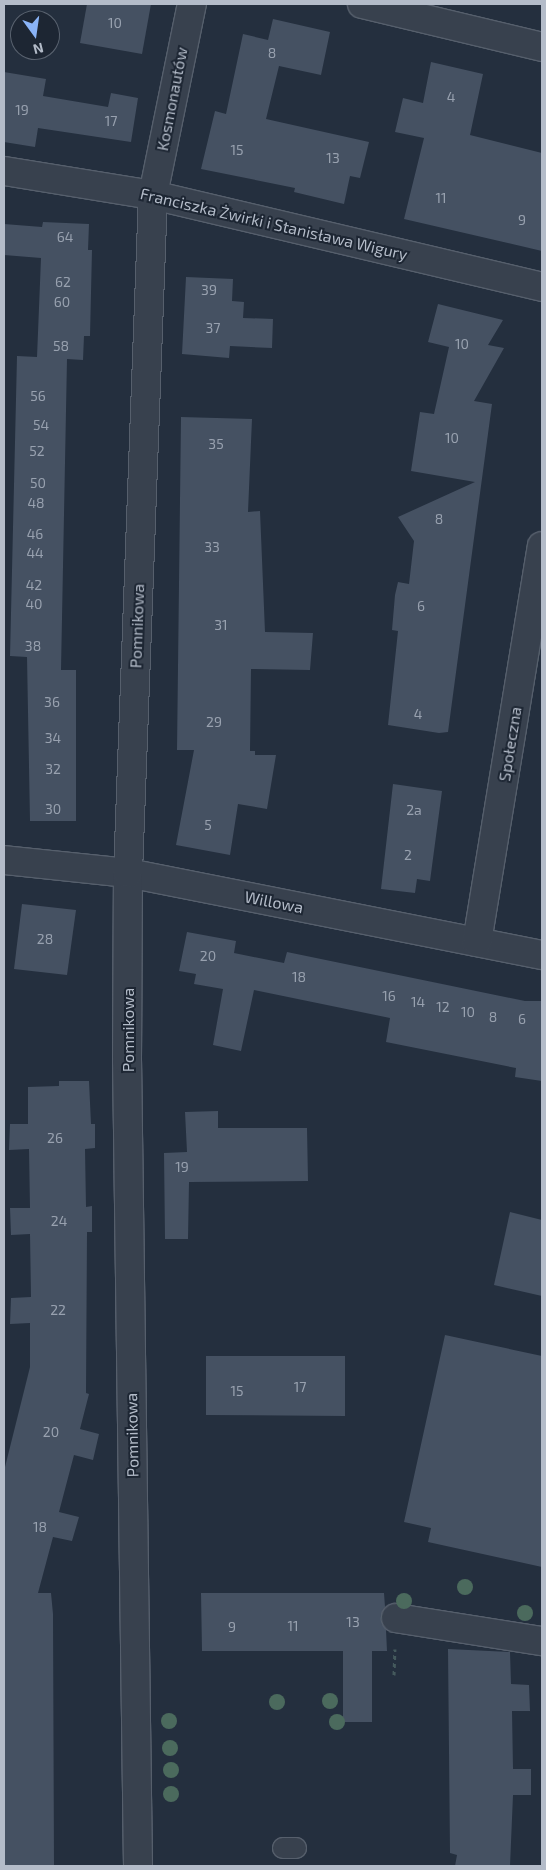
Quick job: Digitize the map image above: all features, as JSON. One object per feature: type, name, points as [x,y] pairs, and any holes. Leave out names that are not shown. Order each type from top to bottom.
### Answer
[{"type":"street","name":"Kosmonautów","points":[[153,195],[192,4]]},
{"type":"street","points":[[362,4],[542,46]]},
{"type":"street","name":"Franciszka Żwirki i Stanisława Wigury","points":[[4,171],[153,195],[542,287]]},
{"type":"street","name":"Pomnikowa","points":[[138,1866],[127,1060],[128,873],[153,195]]},
{"type":"street","name":"Społeczna","points":[[477,942],[542,546]]},
{"type":"street","name":"Willowa","points":[[4,860],[128,873],[542,955]]},
{"type":"street","points":[[396,1618],[542,1641]]},
{"type":"building","points":[[87,4],[151,4],[142,54],[80,43]]},
{"type":"building","points":[[273,19],[330,32],[321,75],[279,66],[266,119],[369,142],[360,178],[350,176],[344,204],[294,192],[295,188],[201,169],[215,111],[226,114],[243,34],[268,40]]},
{"type":"building","points":[[431,62],[483,74],[470,135],[542,153],[542,251],[404,219],[424,138],[395,132],[403,98],[423,103]]},
{"type":"building","points":[[4,72],[46,79],[43,96],[108,107],[111,93],[138,98],[131,142],[38,128],[35,147],[4,142]]},
{"type":"building","points":[[43,222],[89,224],[88,250],[92,250],[90,336],[84,336],[83,360],[67,359],[61,670],[76,670],[76,821],[30,821],[27,657],[10,656],[17,356],[37,357],[41,258],[4,255],[4,224],[42,227]]},
{"type":"building","points":[[186,277],[233,279],[232,301],[244,302],[243,318],[273,319],[272,348],[230,346],[229,358],[182,354]]},
{"type":"building","points":[[438,304],[503,320],[488,345],[504,348],[474,401],[492,404],[448,732],[439,733],[388,725],[398,631],[392,630],[395,595],[398,582],[409,584],[414,541],[398,517],[475,482],[411,471],[420,412],[434,414],[449,347],[428,342]]},
{"type":"building","points":[[181,417],[252,419],[248,512],[260,511],[265,632],[313,633],[310,670],[251,669],[250,751],[255,751],[255,755],[276,755],[267,809],[238,804],[230,855],[176,845],[194,750],[177,750]]},
{"type":"building","points":[[393,784],[442,791],[430,881],[417,879],[415,893],[381,889]]},
{"type":"building","points":[[22,904],[76,910],[67,975],[14,969]]},
{"type":"building","points":[[187,932],[236,941],[234,953],[284,963],[287,952],[525,1001],[542,1001],[542,1081],[515,1077],[516,1068],[386,1042],[390,1018],[254,990],[241,1051],[213,1045],[223,989],[194,984],[196,974],[179,971]]},
{"type":"building","points":[[59,1081],[89,1081],[91,1124],[95,1124],[95,1148],[85,1149],[86,1207],[92,1206],[92,1232],[87,1232],[86,1393],[89,1394],[80,1429],[99,1434],[93,1460],[74,1455],[59,1512],[79,1517],[72,1541],[53,1537],[38,1593],[51,1593],[53,1614],[54,1866],[4,1866],[4,1471],[30,1367],[30,1323],[10,1324],[11,1298],[31,1297],[30,1234],[11,1235],[10,1208],[30,1208],[29,1149],[9,1150],[10,1124],[28,1124],[28,1087],[59,1086]]},
{"type":"building","points":[[218,1111],[218,1128],[307,1128],[308,1181],[189,1182],[188,1239],[165,1239],[164,1153],[187,1152],[185,1112]]},
{"type":"building","points":[[510,1212],[542,1220],[542,1296],[494,1285]]},
{"type":"building","points":[[445,1335],[542,1356],[542,1567],[428,1542],[431,1528],[404,1522]]},
{"type":"building","points":[[206,1356],[345,1356],[345,1416],[206,1415]]},
{"type":"building","points":[[201,1593],[384,1593],[385,1607],[381,1616],[386,1630],[387,1651],[372,1651],[372,1722],[343,1722],[343,1651],[202,1651]]},
{"type":"building","points":[[448,1649],[510,1652],[511,1684],[529,1685],[530,1711],[512,1711],[513,1769],[531,1769],[531,1795],[513,1795],[510,1866],[455,1866],[457,1855],[450,1853]]}]
